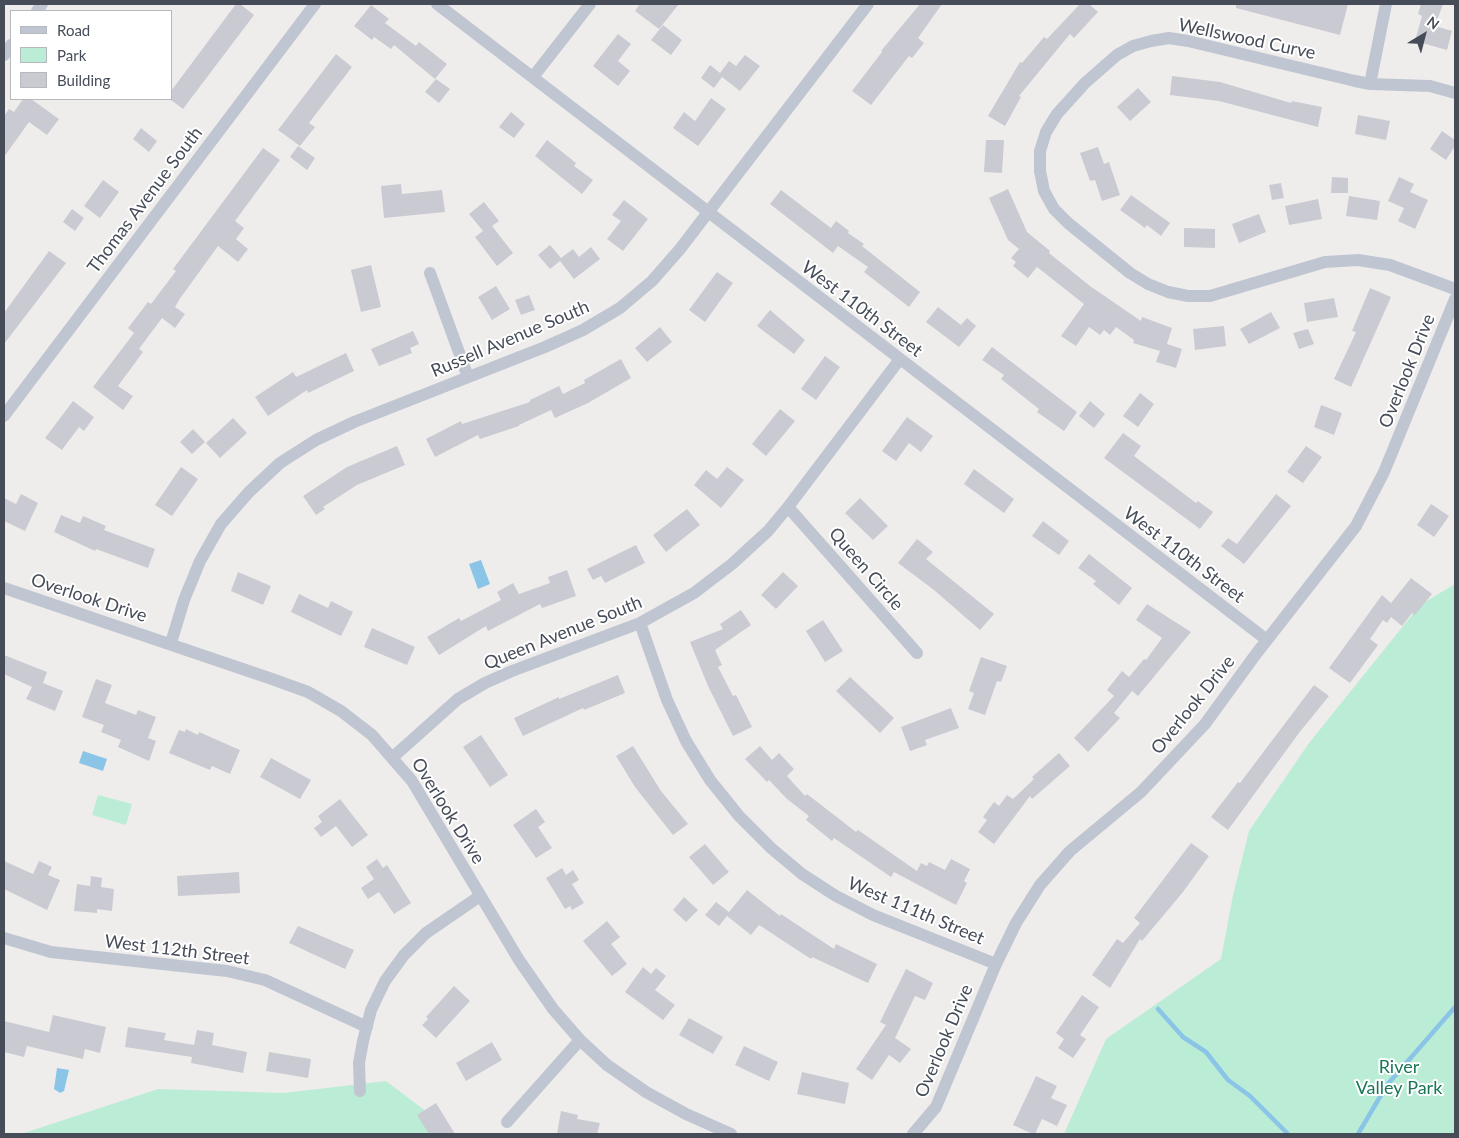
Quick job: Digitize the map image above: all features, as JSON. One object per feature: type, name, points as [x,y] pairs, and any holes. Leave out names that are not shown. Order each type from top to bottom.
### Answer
[{"type":"street","name":"Thomas Avenue South","points":[[4,416],[315,4]]},
{"type":"street","name":"West 110th Street","points":[[437,4],[1267,640]]},
{"type":"street","points":[[533,78],[590,4]]},
{"type":"street","name":"Russell Avenue South","points":[[171,644],[184,600],[197,569],[221,524],[249,492],[280,463],[316,440],[354,422],[584,330],[620,308],[652,281],[868,4]]},
{"type":"street","points":[[1370,84],[1386,4]]},
{"type":"street","name":"Wellswood Curve","points":[[1455,93],[1430,86],[1370,84],[1169,38],[1133,46],[1117,56],[1085,83],[1056,114],[1046,132],[1040,151],[1040,171],[1044,191],[1054,209],[1130,273],[1148,284],[1168,292],[1188,296],[1210,296],[1325,262],[1358,260],[1390,265],[1455,289]]},
{"type":"street","points":[[430,273],[468,377]]},
{"type":"street","name":"Overlook Drive","points":[[913,1134],[920,1129],[940,1099],[996,964],[1016,923],[1040,885],[1070,851],[1140,792],[1174,759],[1205,724],[1267,640],[1356,526],[1384,472],[1455,298]]},
{"type":"street","name":"Queen Avenue South","points":[[393,757],[458,699],[485,683],[640,623],[694,593],[732,564],[768,531],[788,507],[900,359]]},
{"type":"street","name":"Queen Circle","points":[[788,507],[917,654]]},
{"type":"street","name":"Overlook Drive","points":[[4,588],[308,692],[341,711],[372,735],[412,781],[525,968],[553,1009],[580,1040],[607,1065],[646,1092],[686,1114],[731,1134]]},
{"type":"street","name":"West 111th Street","points":[[640,623],[667,700],[686,740],[739,816],[770,848],[802,874],[836,896],[873,914],[996,964]]},
{"type":"street","points":[[360,1091],[359,1063],[367,1027],[371,1010],[385,981],[404,955],[426,933],[480,896]]},
{"type":"street","name":"West 112th Street","points":[[4,938],[51,952],[227,971],[264,980],[367,1027]]},
{"type":"street","points":[[507,1122],[580,1040]]},
{"type":"green space","name":"River Valley Park","points":[[1455,584],[1455,1134],[1064,1134],[1106,1039],[1221,959],[1233,895],[1249,831],[1309,743],[1420,605]]},
{"type":"green space","points":[[98,795],[132,804],[126,825],[92,815]]},
{"type":"green space","points":[[386,1081],[456,1134],[21,1134],[158,1089],[284,1093]]},
{"type":"water","points":[[481,560],[490,584],[478,589],[469,564]]},
{"type":"water","points":[[83,751],[107,759],[103,771],[79,763]]},
{"type":"water","points":[[57,1068],[69,1070],[64,1091],[60,1093],[54,1089]]},
{"type":"building","points":[[236,4],[240,4],[254,15],[183,109],[171,100],[172,90]]},
{"type":"building","points":[[640,4],[679,4],[659,29],[635,11]]},
{"type":"building","points":[[920,4],[942,4],[918,38],[924,43],[912,58],[909,56],[871,105],[852,91],[881,51]]},
{"type":"building","points":[[1080,4],[1089,4],[1098,12],[1074,38],[1070,34],[1019,96],[1021,97],[1005,126],[988,116],[1020,62],[1022,63],[1044,37],[1047,39]]},
{"type":"building","points":[[1236,4],[1348,4],[1340,35],[1236,8]]},
{"type":"building","points":[[1421,4],[1443,4],[1435,26],[1452,31],[1447,50],[1415,41],[1422,16],[1418,14]]},
{"type":"building","points":[[371,5],[389,19],[385,23],[416,46],[419,42],[447,64],[435,79],[394,45],[391,49],[374,37],[372,40],[354,26]]},
{"type":"building","points":[[663,25],[682,40],[671,55],[651,40]]},
{"type":"building","points":[[618,34],[631,44],[618,61],[630,71],[618,86],[593,66]]},
{"type":"building","points":[[336,54],[352,67],[309,123],[315,127],[300,146],[278,130]]},
{"type":"building","points":[[745,55],[760,66],[740,91],[722,77],[714,88],[701,78],[710,65],[720,73],[729,61],[736,66]]},
{"type":"building","points":[[1172,76],[1220,82],[1291,103],[1292,101],[1322,107],[1318,127],[1219,101],[1170,95]]},
{"type":"building","points":[[436,79],[450,89],[439,103],[425,92]]},
{"type":"building","points":[[1138,88],[1151,102],[1130,121],[1117,107]]},
{"type":"building","points":[[711,98],[726,109],[698,146],[673,128],[684,112],[695,121]]},
{"type":"building","points":[[22,100],[32,100],[59,119],[47,135],[29,122],[4,157],[4,116],[9,109],[14,112]]},
{"type":"building","points":[[511,112],[525,124],[514,138],[499,127]]},
{"type":"building","points":[[1358,115],[1390,121],[1386,140],[1355,134]]},
{"type":"building","points":[[141,128],[157,141],[149,152],[133,139]]},
{"type":"building","points":[[1442,131],[1455,140],[1455,146],[1446,160],[1430,149]]},
{"type":"building","points":[[547,140],[576,163],[574,166],[593,180],[582,194],[535,156]]},
{"type":"building","points":[[986,140],[1004,140],[1002,173],[984,172]]},
{"type":"building","points":[[298,146],[315,158],[307,170],[290,157]]},
{"type":"building","points":[[1098,147],[1104,164],[1109,162],[1120,195],[1102,201],[1095,180],[1090,181],[1080,153]]},
{"type":"building","points":[[263,148],[280,160],[235,221],[244,228],[236,239],[248,249],[238,262],[218,246],[175,307],[185,314],[175,328],[162,318],[139,349],[143,352],[118,386],[133,396],[123,410],[93,387],[134,333],[128,328],[148,302],[151,304],[176,271],[173,269]]},
{"type":"building","points":[[1332,177],[1348,178],[1348,193],[1331,193]]},
{"type":"building","points":[[1399,177],[1414,184],[1410,192],[1428,200],[1415,229],[1398,221],[1404,208],[1388,201]]},
{"type":"building","points":[[103,180],[119,192],[100,218],[84,206]]},
{"type":"building","points":[[1281,183],[1284,198],[1272,200],[1269,185]]},
{"type":"building","points":[[401,184],[402,194],[442,190],[445,212],[384,218],[381,186]]},
{"type":"building","points":[[1008,189],[1027,232],[1050,251],[1049,253],[1090,286],[1141,321],[1142,317],[1172,328],[1167,344],[1182,349],[1176,368],[1156,362],[1160,351],[1133,343],[1134,340],[1116,327],[1110,335],[1104,330],[1100,335],[1089,327],[1076,346],[1061,336],[1084,304],[1037,267],[1028,278],[1013,266],[1016,262],[1011,258],[1019,249],[1008,240],[989,198]]},
{"type":"building","points":[[781,190],[831,228],[836,221],[849,231],[848,233],[864,244],[862,246],[920,292],[909,307],[864,272],[868,267],[838,246],[833,253],[770,204]]},
{"type":"building","points":[[1131,195],[1170,223],[1161,236],[1147,225],[1145,228],[1120,210]]},
{"type":"building","points":[[1349,196],[1380,201],[1377,220],[1346,216]]},
{"type":"building","points":[[1318,199],[1322,219],[1289,225],[1285,206]]},
{"type":"building","points":[[624,200],[648,219],[623,251],[607,239],[621,221],[612,215]]},
{"type":"building","points":[[484,202],[499,221],[492,226],[513,253],[497,266],[475,237],[483,231],[469,214]]},
{"type":"building","points":[[72,209],[84,218],[75,231],[63,222]]},
{"type":"building","points":[[1259,214],[1266,232],[1239,243],[1232,224]]},
{"type":"building","points":[[1184,228],[1215,229],[1215,248],[1184,247]]},
{"type":"building","points":[[550,245],[561,258],[573,249],[579,257],[591,247],[600,259],[574,279],[560,261],[550,269],[538,255]]},
{"type":"building","points":[[49,251],[66,263],[4,344],[4,313]]},
{"type":"building","points":[[371,265],[381,307],[361,312],[351,270]]},
{"type":"building","points":[[717,272],[733,283],[705,322],[689,310]]},
{"type":"building","points":[[496,286],[510,309],[492,320],[478,297]]},
{"type":"building","points":[[1370,288],[1391,297],[1351,387],[1334,379],[1356,332],[1352,331]]},
{"type":"building","points":[[529,295],[535,310],[521,315],[515,300]]},
{"type":"building","points":[[1334,298],[1338,317],[1307,322],[1304,303]]},
{"type":"building","points":[[938,307],[961,325],[967,318],[976,326],[959,347],[926,322]]},
{"type":"building","points":[[770,310],[805,340],[794,354],[757,326]]},
{"type":"building","points":[[1271,312],[1280,328],[1249,344],[1240,329]]},
{"type":"building","points":[[1224,326],[1226,346],[1195,350],[1193,329]]},
{"type":"building","points":[[660,327],[672,342],[647,362],[635,348]]},
{"type":"building","points":[[1308,329],[1314,344],[1299,349],[1293,333]]},
{"type":"building","points":[[413,331],[419,344],[410,348],[412,353],[379,366],[371,349]]},
{"type":"building","points":[[992,347],[1077,412],[1064,431],[1037,412],[1039,409],[1001,379],[1004,375],[982,360]]},
{"type":"building","points":[[346,353],[354,371],[308,393],[307,390],[268,416],[255,397],[293,372],[296,377]]},
{"type":"building","points":[[825,356],[840,367],[816,400],[801,389]]},
{"type":"building","points":[[621,359],[631,378],[588,403],[555,418],[551,410],[519,426],[480,439],[478,435],[435,457],[426,439],[461,421],[462,424],[530,402],[530,400],[559,386],[563,394],[585,383],[584,380]]},
{"type":"building","points":[[1140,393],[1154,404],[1138,427],[1123,416]]},
{"type":"building","points":[[73,401],[94,417],[84,431],[79,427],[62,450],[45,438]]},
{"type":"building","points":[[1090,401],[1105,414],[1094,428],[1079,416]]},
{"type":"building","points":[[1321,405],[1342,413],[1334,435],[1314,427]]},
{"type":"building","points":[[780,409],[795,421],[766,456],[752,444]]},
{"type":"building","points":[[907,417],[933,436],[921,452],[909,443],[896,461],[882,451]]},
{"type":"building","points":[[233,418],[247,433],[220,458],[206,443]]},
{"type":"building","points":[[193,429],[205,442],[192,454],[180,442]]},
{"type":"building","points":[[1123,433],[1141,446],[1134,456],[1196,503],[1198,501],[1213,512],[1200,529],[1104,458]]},
{"type":"building","points":[[397,446],[405,465],[357,485],[323,507],[325,509],[316,515],[303,496],[347,467]]},
{"type":"building","points":[[1306,446],[1322,457],[1303,483],[1287,472]]},
{"type":"building","points":[[181,467],[198,479],[172,516],[155,505]]},
{"type":"building","points":[[727,467],[744,480],[721,508],[694,485],[706,470],[717,479]]},
{"type":"building","points":[[974,469],[1014,499],[1004,513],[964,484]]},
{"type":"building","points":[[21,494],[38,503],[25,531],[4,521],[4,498],[16,504]]},
{"type":"building","points":[[1276,494],[1291,506],[1244,564],[1221,546],[1228,538],[1237,544]]},
{"type":"building","points":[[860,498],[888,526],[873,540],[845,513]]},
{"type":"building","points":[[1431,504],[1449,516],[1434,537],[1417,525]]},
{"type":"building","points":[[687,509],[700,525],[666,552],[653,535]]},
{"type":"building","points":[[61,515],[80,523],[83,516],[106,526],[104,530],[155,549],[148,568],[96,549],[95,551],[54,532]]},
{"type":"building","points":[[1043,521],[1069,541],[1059,555],[1032,536]]},
{"type":"building","points":[[917,539],[933,552],[926,559],[994,614],[980,630],[934,590],[898,563]]},
{"type":"building","points":[[636,545],[645,563],[605,583],[601,576],[593,580],[587,569]]},
{"type":"building","points":[[1089,554],[1132,588],[1119,605],[1093,584],[1096,581],[1078,568]]},
{"type":"building","points":[[567,570],[576,596],[542,608],[540,604],[488,631],[486,626],[439,655],[427,637],[459,618],[461,621],[501,600],[497,592],[513,583],[519,594],[550,583],[548,577]]},
{"type":"building","points":[[238,572],[271,586],[263,605],[231,591]]},
{"type":"building","points":[[783,572],[798,586],[776,609],[761,595]]},
{"type":"building","points":[[1411,578],[1432,594],[1415,615],[1412,613],[1402,626],[1391,617],[1387,623],[1383,620],[1370,639],[1378,645],[1350,683],[1329,668],[1382,595],[1391,603]]},
{"type":"building","points":[[299,594],[328,608],[331,601],[353,612],[341,636],[291,612]]},
{"type":"building","points":[[1147,604],[1191,632],[1138,696],[1132,691],[1114,713],[1120,718],[1088,752],[1074,738],[1114,696],[1107,690],[1122,671],[1129,677],[1144,659],[1146,660],[1162,638],[1136,620]]},
{"type":"building","points":[[741,610],[751,625],[715,650],[722,665],[718,667],[733,696],[736,695],[752,727],[733,736],[708,686],[690,642],[723,629],[720,624]]},
{"type":"building","points":[[823,620],[843,651],[825,662],[806,631]]},
{"type":"building","points":[[372,628],[415,647],[407,665],[364,647]]},
{"type":"building","points":[[4,655],[47,672],[43,683],[63,691],[55,711],[26,699],[32,687],[4,674]]},
{"type":"building","points":[[981,657],[1007,666],[1001,682],[997,681],[985,715],[968,709],[974,693],[969,691]]},
{"type":"building","points":[[618,675],[625,693],[584,710],[583,708],[523,736],[514,718],[559,697],[559,699]]},
{"type":"building","points":[[850,677],[894,718],[880,733],[836,691]]},
{"type":"building","points":[[96,679],[112,685],[105,703],[136,715],[138,710],[156,717],[148,738],[156,741],[149,761],[118,747],[121,740],[101,732],[104,725],[82,717]]},
{"type":"building","points":[[1314,685],[1329,696],[1299,733],[1228,830],[1211,817],[1238,782],[1240,783]]},
{"type":"building","points":[[951,708],[959,728],[925,740],[927,745],[910,751],[901,727]]},
{"type":"building","points":[[186,729],[198,735],[199,732],[240,750],[230,774],[212,766],[210,770],[169,753],[179,730],[185,732]]},
{"type":"building","points":[[481,735],[508,775],[490,787],[463,747]]},
{"type":"building","points":[[633,746],[661,791],[688,824],[673,835],[635,787],[616,756]]},
{"type":"building","points":[[760,746],[772,760],[779,753],[794,769],[787,776],[805,796],[807,794],[856,832],[858,830],[917,871],[921,863],[927,866],[929,862],[945,870],[951,859],[970,869],[964,881],[967,883],[956,905],[894,872],[891,877],[834,838],[832,841],[806,820],[809,816],[787,799],[769,780],[767,782],[745,759]]},
{"type":"building","points":[[1059,753],[1070,766],[1032,799],[1030,796],[994,844],[978,832],[987,820],[983,817],[994,802],[999,806],[1007,795],[1013,799],[1034,779],[1032,777]]},
{"type":"building","points":[[271,758],[311,780],[300,799],[260,777]]},
{"type":"building","points":[[340,799],[368,835],[352,847],[336,826],[321,837],[314,828],[322,822],[318,816]]},
{"type":"building","points":[[536,809],[545,822],[538,827],[552,848],[536,858],[513,825]]},
{"type":"building","points":[[1191,843],[1209,856],[1183,892],[1142,941],[1140,939],[1110,988],[1092,975],[1117,939],[1123,943],[1140,923],[1134,918]]},
{"type":"building","points":[[705,844],[729,872],[713,885],[689,857]]},
{"type":"building","points":[[377,859],[383,868],[387,865],[411,903],[394,914],[379,892],[368,899],[361,888],[374,879],[366,867]]},
{"type":"building","points":[[4,861],[33,874],[39,861],[52,867],[48,875],[60,880],[47,910],[4,889]]},
{"type":"building","points":[[562,868],[566,875],[573,870],[579,880],[572,884],[584,903],[572,910],[570,906],[565,909],[546,878]]},
{"type":"building","points":[[239,872],[240,893],[178,896],[177,876]]},
{"type":"building","points":[[91,876],[102,878],[101,887],[114,889],[112,911],[97,909],[97,913],[74,911],[77,884],[90,886]]},
{"type":"building","points":[[747,890],[780,916],[781,914],[834,949],[836,944],[877,964],[868,983],[812,957],[811,959],[759,925],[751,935],[727,916],[719,926],[705,915],[716,902],[729,912]]},
{"type":"building","points":[[684,897],[698,910],[686,922],[673,910]]},
{"type":"building","points":[[607,921],[620,937],[611,944],[627,964],[612,976],[583,941]]},
{"type":"building","points":[[298,926],[354,950],[345,969],[289,943]]},
{"type":"building","points":[[643,967],[651,974],[656,968],[666,976],[655,990],[675,1005],[663,1020],[625,992]]},
{"type":"building","points":[[906,969],[933,983],[925,1000],[915,996],[895,1038],[911,1049],[900,1063],[889,1055],[872,1080],[856,1069],[886,1025],[880,1022]]},
{"type":"building","points":[[454,986],[470,1001],[436,1038],[422,1025],[428,1019],[426,1017]]},
{"type":"building","points":[[1082,995],[1099,1007],[1080,1035],[1086,1039],[1073,1058],[1058,1048],[1064,1039],[1056,1033]]},
{"type":"building","points":[[53,1015],[106,1027],[100,1053],[85,1049],[83,1059],[27,1046],[24,1057],[4,1052],[4,1021],[49,1032]]},
{"type":"building","points":[[689,1018],[723,1037],[713,1054],[679,1035]]},
{"type":"building","points":[[128,1027],[166,1033],[164,1040],[194,1045],[197,1030],[214,1033],[212,1045],[247,1052],[243,1073],[191,1063],[192,1057],[125,1047]]},
{"type":"building","points":[[492,1042],[502,1060],[466,1081],[456,1063]]},
{"type":"building","points":[[744,1046],[778,1062],[769,1081],[735,1065]]},
{"type":"building","points":[[269,1052],[311,1059],[308,1078],[266,1071]]},
{"type":"building","points":[[802,1072],[849,1083],[845,1104],[797,1094]]},
{"type":"building","points":[[1036,1076],[1057,1086],[1051,1098],[1067,1105],[1057,1126],[1042,1119],[1035,1134],[1033,1134],[1013,1125]]},
{"type":"building","points":[[436,1103],[455,1134],[429,1134],[417,1115]]},
{"type":"building","points":[[561,1111],[578,1115],[577,1119],[600,1123],[597,1134],[557,1134]]},
{"type":"waterway","points":[[1358,1134],[1387,1085],[1455,1007]]},
{"type":"waterway","points":[[1158,1009],[1183,1037],[1206,1052],[1228,1080],[1250,1096],[1288,1134]]}]
